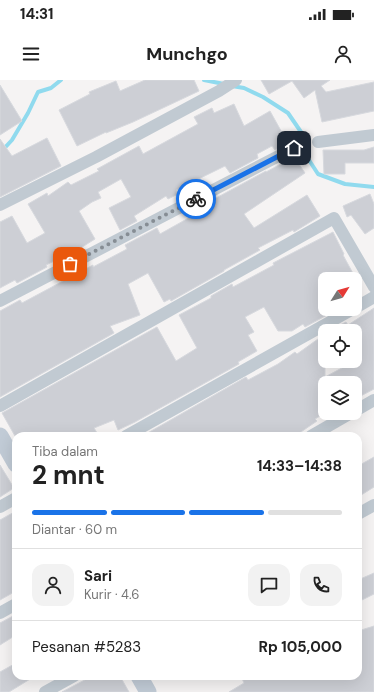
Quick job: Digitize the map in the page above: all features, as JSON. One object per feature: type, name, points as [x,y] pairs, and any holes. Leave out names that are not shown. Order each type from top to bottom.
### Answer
[{"type":"street","points":[[0,205],[96,157],[219,91],[233,81]]},
{"type":"street","points":[[318,142],[374,136]]},
{"type":"street","points":[[0,301],[294,148]]},
{"type":"street","points":[[0,406],[334,218],[374,287]]},
{"type":"street","points":[[362,304],[374,297]]},
{"type":"street","points":[[133,432],[340,316]]},
{"type":"street","points":[[362,407],[374,400]]},
{"type":"street","points":[[318,432],[339,420]]},
{"type":"street","points":[[0,436],[12,457]]},
{"type":"street","points":[[0,507],[12,500]]},
{"type":"street","points":[[362,512],[374,505]]},
{"type":"street","points":[[0,613],[12,606]]},
{"type":"street","points":[[45,692],[67,680]]},
{"type":"street","points":[[141,680],[148,692]]},
{"type":"building","points":[[145,80],[194,80],[199,91],[77,146],[59,110],[90,94],[89,92],[116,81],[120,91]]},
{"type":"building","points":[[261,80],[330,80],[321,86],[326,92],[374,82],[374,111],[322,122],[315,90],[304,98],[292,81],[269,94]]},
{"type":"building","points":[[0,85],[22,121],[0,135]]},
{"type":"building","points":[[234,104],[244,126],[270,111],[285,138],[282,140],[285,144],[275,150],[272,146],[257,154],[258,158],[230,173],[225,166],[176,190],[178,194],[168,199],[166,196],[134,216],[137,221],[120,230],[109,208],[131,197],[121,179],[98,192],[101,198],[79,211],[95,239],[79,249],[46,265],[47,267],[17,283],[15,280],[0,288],[0,222],[12,216],[27,243],[45,233],[28,204],[47,193],[48,196],[68,182],[71,185],[99,171],[97,169],[139,146],[143,154],[198,124],[194,117],[212,108],[214,113]]},
{"type":"building","points":[[47,138],[61,166],[0,197],[0,139],[12,156]]},
{"type":"building","points":[[374,147],[374,163],[345,163],[345,174],[324,174],[323,150],[364,150]]},
{"type":"building","points":[[294,157],[305,173],[244,214],[254,228],[307,195],[320,216],[294,232],[293,230],[258,248],[260,250],[171,301],[170,299],[164,302],[148,273],[128,284],[140,315],[110,326],[114,333],[0,397],[0,311],[20,300],[22,303],[93,265],[93,267],[127,249],[125,245],[157,228],[160,234],[194,215],[192,211]]},
{"type":"building","points":[[370,194],[374,204],[374,228],[365,234],[351,215],[347,217],[343,206]]},
{"type":"building","points":[[333,232],[352,272],[318,272],[318,316],[325,316],[305,327],[303,324],[292,331],[278,331],[264,307],[245,317],[254,332],[248,335],[257,351],[238,362],[239,364],[135,422],[118,430],[114,420],[94,428],[96,432],[13,432],[2,413],[157,327],[176,361],[197,348],[179,315],[211,298],[211,296],[232,284],[233,287],[274,265],[273,263]]},
{"type":"building","points":[[374,308],[374,389],[362,395],[362,376],[327,376],[342,368],[362,368],[362,324],[350,324]]},
{"type":"building","points":[[318,339],[318,368],[325,368],[325,376],[318,376],[318,417],[315,419],[317,421],[301,432],[150,432],[246,377],[248,380],[278,364],[295,352],[297,354]]},
{"type":"building","points":[[374,457],[374,487],[362,494],[362,464]]},
{"type":"building","points":[[0,465],[12,485],[12,489],[0,497]]},
{"type":"building","points":[[12,513],[12,593],[0,600],[0,520]]},
{"type":"building","points":[[374,573],[374,594],[362,600],[362,578]]},
{"type":"building","points":[[12,617],[12,638],[0,645],[0,623]]},
{"type":"building","points":[[374,626],[374,692],[229,692],[244,683],[243,680],[362,680],[362,630]]},
{"type":"building","points":[[12,665],[12,680],[28,680],[9,692],[0,692],[0,672]]},
{"type":"building","points":[[84,680],[122,680],[129,692],[62,692]]},
{"type":"waterway","points":[[0,153],[12,140],[28,113],[38,92],[51,88],[61,80]]},
{"type":"waterway","points":[[204,80],[224,84]]},
{"type":"waterway","points":[[232,86],[244,88],[263,97],[288,113],[301,132],[307,157],[318,174],[345,184],[374,187]]},
{"type":"way so far","points":[[70,264],[196,199]]},
{"type":"route","points":[[196,199],[294,148]]}]
